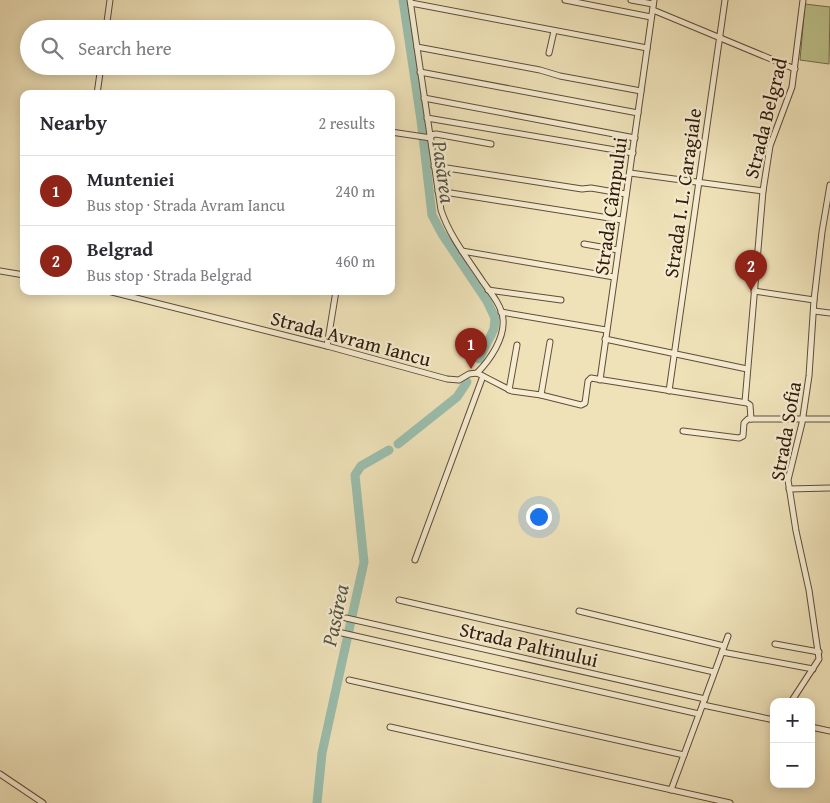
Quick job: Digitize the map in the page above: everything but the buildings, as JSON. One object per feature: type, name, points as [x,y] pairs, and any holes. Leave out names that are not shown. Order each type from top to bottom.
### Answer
[{"type":"street","points":[[107,20],[110,0]]},
{"type":"street","points":[[565,0],[651,17]]},
{"type":"street","points":[[630,0],[653,5],[719,38],[795,69]]},
{"type":"street","name":"Strada I. L. Caragiale","points":[[669,391],[725,0]]},
{"type":"street","name":"Strada Belgrad","points":[[751,419],[750,405],[745,402],[763,191],[770,146],[792,87],[803,0]]},
{"type":"street","points":[[647,48],[410,1],[428,118],[427,136],[434,166],[440,210],[445,223],[501,312],[503,324],[501,335],[488,361],[477,373],[509,390],[583,404],[589,379],[745,402]]},
{"type":"street","name":"Strada Câmpului","points":[[600,380],[653,5]]},
{"type":"street","points":[[549,53],[554,30]]},
{"type":"street","points":[[417,48],[540,70],[641,91]]},
{"type":"street","points":[[420,72],[638,113]]},
{"type":"street","points":[[98,90],[100,75]]},
{"type":"street","points":[[424,98],[635,138]]},
{"type":"street","points":[[428,118],[633,153]]},
{"type":"street","points":[[395,132],[427,136],[436,134],[491,144]]},
{"type":"street","points":[[434,166],[626,194]]},
{"type":"street","points":[[630,173],[763,191]]},
{"type":"street","name":"Strada Sofia","points":[[794,698],[819,658],[809,590],[789,489],[789,474],[803,419],[810,368],[814,300],[830,185]]},
{"type":"street","points":[[438,191],[622,220]]},
{"type":"street","points":[[584,244],[618,250]]},
{"type":"street","points":[[462,250],[614,277]]},
{"type":"street","points":[[0,271],[20,274]]},
{"type":"street","points":[[488,290],[561,300]]},
{"type":"street","points":[[754,291],[814,300]]},
{"type":"street","name":"Strada Avram Iancu","points":[[124,295],[327,346],[451,380],[459,380],[469,374],[477,373]]},
{"type":"street","points":[[327,346],[335,295]]},
{"type":"street","points":[[814,311],[830,313]]},
{"type":"street","points":[[501,312],[606,330]]},
{"type":"street","points":[[605,339],[747,369]]},
{"type":"street","points":[[541,395],[550,342]]},
{"type":"street","points":[[509,390],[517,345]]},
{"type":"street","points":[[415,560],[483,376]]},
{"type":"street","points":[[683,431],[741,438],[744,434],[745,421],[751,419],[830,418]]},
{"type":"street","points":[[789,489],[830,488]]},
{"type":"street","points":[[399,600],[714,672]]},
{"type":"street","points":[[579,611],[723,649],[813,669]]},
{"type":"street","name":"Strada Paltinului","points":[[346,618],[705,699]]},
{"type":"street","points":[[342,634],[699,714]]},
{"type":"street","points":[[671,790],[728,636]]},
{"type":"street","points":[[775,644],[819,652]]},
{"type":"street","points":[[349,680],[684,755]]},
{"type":"street","points":[[703,705],[770,719]]},
{"type":"street","points":[[390,727],[730,803]]},
{"type":"street","points":[[815,728],[830,731]]},
{"type":"street","points":[[0,774],[43,803]]},
{"type":"green space","points":[[805,4],[830,7],[829,64],[800,60]]},
{"type":"waterway","name":"Pasărea","points":[[403,0],[421,120],[432,215],[442,234],[487,301],[495,318],[494,329],[479,359]]},
{"type":"waterway","name":"Pasărea","points":[[398,444],[457,397],[467,382]]},
{"type":"waterway","name":"Pasărea","points":[[317,803],[322,753],[364,562],[355,475],[361,466],[389,450]]},
{"type":"place","name":"Belgrad","points":[[751,291]]},
{"type":"place","name":"Munteniei","points":[[471,369]]}]
